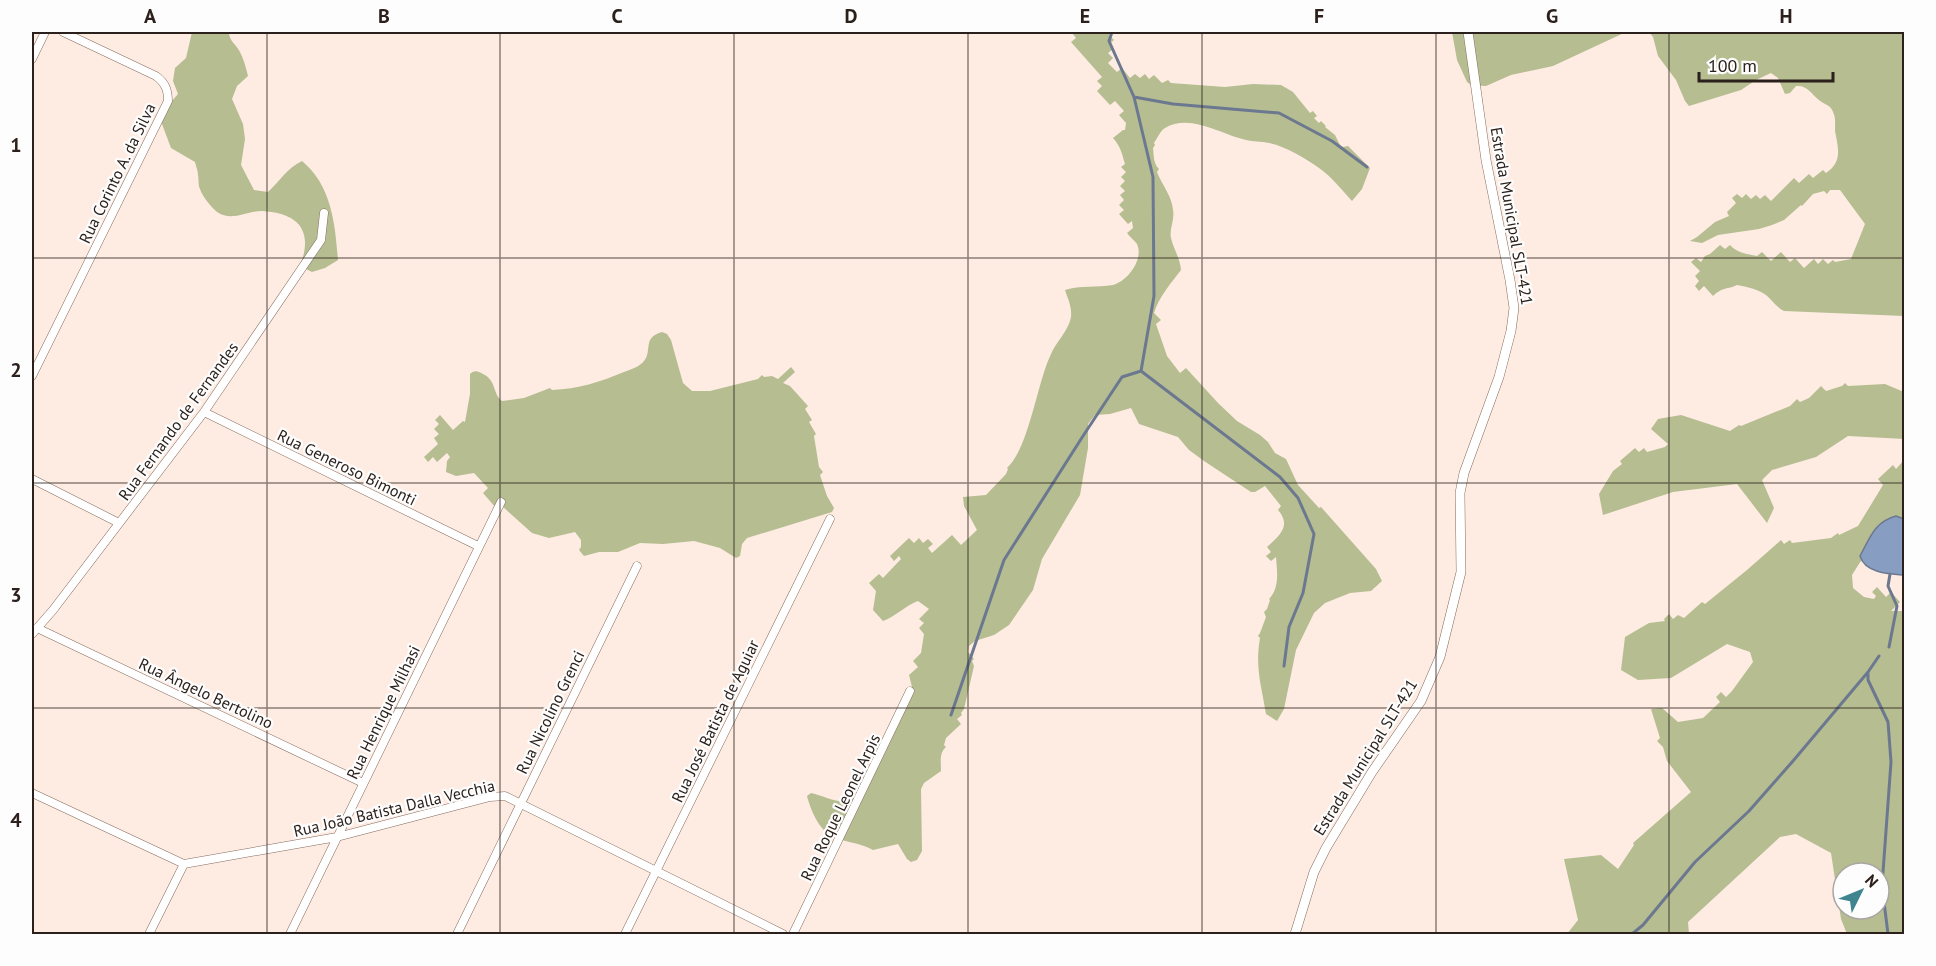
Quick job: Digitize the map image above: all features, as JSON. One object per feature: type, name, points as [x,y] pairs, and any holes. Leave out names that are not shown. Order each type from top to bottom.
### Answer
[{"type":"street","points":[[32,59],[45,32]]},
{"type":"street","name":"Rua Corinto A. da Silva","points":[[32,376],[168,100],[168,91],[164,82],[156,76],[63,32]]},
{"type":"street","name":"Estrada Municipal SLT-421","points":[[1295,934],[1314,872],[1326,848],[1372,772],[1421,701],[1440,657],[1461,572],[1460,494],[1464,472],[1499,377],[1511,331],[1513,298],[1486,160],[1468,32]]},
{"type":"street","name":"Rua Fernando de Fernandes","points":[[34,631],[53,610],[204,412],[321,240],[324,213]]},
{"type":"street","name":"Rua Generoso Bimonti","points":[[204,412],[478,546]]},
{"type":"street","points":[[32,479],[119,523]]},
{"type":"street","name":"Rua Henrique Milhasi","points":[[290,934],[501,502]]},
{"type":"street","name":"Rua José Batista de Aguiar","points":[[625,934],[830,519]]},
{"type":"street","name":"Rua Nicolino Grenci","points":[[457,934],[638,566]]},
{"type":"street","name":"Rua Ângelo Bertolino","points":[[34,631],[363,783]]},
{"type":"street","name":"Rua Roque Leonel Arpis","points":[[793,934],[910,691]]},
{"type":"street","points":[[32,792],[184,864],[149,934]]},
{"type":"street","name":"Rua João Batista Dalla Vecchia","points":[[184,864],[336,837],[490,797],[506,796],[783,934]]},
{"type":"green space","points":[[192,32],[229,32],[230,38],[243,58],[248,76],[237,86],[232,99],[243,124],[245,139],[241,165],[254,190],[268,192],[288,171],[302,161],[320,182],[333,219],[338,260],[325,268],[312,272],[300,266],[304,253],[304,233],[294,220],[285,215],[256,211],[228,216],[217,212],[201,192],[195,162],[171,148],[159,116],[178,94],[173,81],[175,68],[186,58]]},
{"type":"green space","points":[[1073,32],[1113,32],[1109,35],[1114,40],[1109,44],[1113,49],[1108,53],[1113,58],[1108,63],[1117,72],[1122,68],[1130,78],[1135,74],[1140,78],[1145,74],[1149,79],[1154,75],[1162,83],[1168,80],[1171,83],[1225,87],[1253,84],[1281,85],[1293,92],[1310,113],[1313,111],[1317,116],[1314,118],[1319,123],[1321,121],[1335,135],[1340,145],[1348,146],[1370,168],[1362,189],[1352,201],[1324,172],[1301,156],[1282,147],[1266,142],[1246,140],[1195,124],[1175,124],[1165,128],[1153,148],[1159,169],[1157,172],[1172,205],[1171,238],[1181,270],[1162,296],[1154,313],[1161,320],[1156,324],[1167,356],[1180,373],[1186,368],[1237,421],[1260,435],[1275,453],[1286,459],[1298,485],[1319,508],[1321,507],[1376,569],[1382,581],[1371,591],[1350,593],[1325,603],[1314,613],[1296,650],[1284,709],[1277,721],[1266,714],[1259,676],[1260,638],[1258,636],[1266,617],[1264,612],[1276,585],[1276,557],[1271,561],[1266,556],[1271,552],[1267,547],[1284,526],[1278,510],[1281,506],[1265,486],[1251,492],[1189,450],[1178,437],[1139,424],[1131,408],[1110,414],[1095,415],[1088,424],[1088,448],[1080,495],[1042,559],[1033,590],[1009,625],[994,635],[975,641],[969,646],[968,652],[974,659],[972,661],[974,666],[964,709],[962,715],[957,719],[961,724],[946,738],[944,745],[946,747],[941,758],[941,771],[924,783],[921,789],[922,851],[917,860],[911,862],[898,844],[873,850],[830,835],[817,821],[807,796],[811,793],[846,801],[857,796],[913,691],[909,675],[918,667],[913,661],[921,653],[924,634],[919,628],[924,623],[919,619],[929,609],[918,601],[883,621],[873,610],[876,591],[869,583],[879,574],[883,578],[901,559],[899,556],[894,561],[890,556],[909,538],[914,543],[919,538],[923,543],[928,539],[933,544],[928,548],[932,553],[952,535],[961,545],[977,530],[964,506],[963,497],[986,495],[1006,474],[1007,468],[1015,459],[1027,431],[1046,366],[1053,349],[1070,322],[1070,303],[1065,290],[1119,283],[1136,263],[1139,250],[1137,244],[1127,233],[1133,228],[1132,221],[1128,224],[1119,214],[1124,210],[1119,205],[1124,200],[1120,195],[1125,191],[1120,186],[1125,181],[1121,177],[1126,172],[1121,167],[1125,164],[1120,148],[1113,138],[1125,130],[1126,123],[1119,115],[1124,111],[1115,101],[1110,105],[1097,91],[1102,86],[1097,81],[1102,77],[1071,42],[1076,38]]},
{"type":"green space","points":[[1452,32],[1626,32],[1553,66],[1511,75],[1486,86],[1471,85],[1467,82],[1457,60]]},
{"type":"green space","points":[[1649,32],[1904,32],[1904,316],[1784,311],[1763,293],[1737,285],[1723,289],[1713,296],[1704,286],[1699,291],[1695,286],[1699,281],[1695,276],[1700,271],[1691,262],[1696,258],[1701,262],[1705,256],[1720,245],[1725,249],[1730,245],[1746,254],[1757,256],[1762,252],[1771,261],[1781,252],[1790,262],[1795,258],[1804,268],[1814,259],[1818,264],[1823,259],[1828,264],[1833,260],[1835,262],[1851,259],[1865,224],[1840,190],[1830,190],[1827,194],[1824,191],[1813,194],[1784,220],[1772,225],[1718,235],[1702,243],[1690,241],[1715,222],[1729,216],[1727,212],[1736,203],[1732,198],[1737,194],[1742,198],[1746,194],[1751,199],[1756,195],[1760,199],[1765,195],[1771,201],[1794,178],[1799,183],[1809,174],[1813,178],[1823,170],[1826,173],[1831,169],[1838,154],[1835,117],[1831,108],[1804,87],[1796,86],[1790,93],[1785,94],[1778,78],[1771,73],[1741,90],[1689,106],[1676,80],[1658,56],[1653,37]]},
{"type":"green space","points":[[662,332],[667,334],[671,340],[683,383],[692,391],[710,391],[758,379],[762,375],[778,379],[791,367],[795,372],[783,383],[790,386],[808,406],[805,409],[812,420],[809,422],[816,434],[814,436],[819,467],[823,472],[820,475],[834,508],[832,512],[747,538],[742,544],[740,556],[736,558],[720,548],[694,541],[663,544],[640,543],[618,552],[599,552],[584,556],[579,550],[581,540],[575,532],[549,538],[532,533],[502,506],[496,508],[483,493],[488,488],[474,473],[456,476],[446,472],[447,461],[450,457],[447,453],[437,462],[433,457],[428,462],[424,457],[438,444],[434,438],[439,434],[434,429],[439,424],[435,420],[440,415],[453,430],[463,421],[465,422],[470,394],[470,374],[473,372],[479,372],[490,380],[502,401],[524,398],[550,388],[552,390],[580,387],[639,365],[645,360],[651,338]]},
{"type":"green space","points":[[1845,383],[1848,386],[1885,384],[1904,392],[1904,439],[1848,436],[1816,457],[1772,470],[1762,480],[1774,508],[1767,523],[1737,484],[1673,492],[1603,515],[1599,494],[1613,471],[1622,464],[1620,461],[1635,448],[1639,452],[1644,448],[1647,452],[1668,444],[1651,429],[1658,419],[1681,415],[1730,431],[1739,425],[1790,406],[1797,399],[1800,402],[1809,398],[1821,386],[1826,391]]},
{"type":"green space","points":[[1904,460],[1904,519],[1871,545],[1852,575],[1853,588],[1864,597],[1874,599],[1876,596],[1872,592],[1877,587],[1886,597],[1891,592],[1900,602],[1891,611],[1904,611],[1904,934],[1847,934],[1842,921],[1891,921],[1891,861],[1832,861],[1831,853],[1796,834],[1780,837],[1688,922],[1689,934],[1567,934],[1578,920],[1564,859],[1601,855],[1618,869],[1634,845],[1633,843],[1691,792],[1667,761],[1663,747],[1657,741],[1660,738],[1651,709],[1662,708],[1678,722],[1703,718],[1720,702],[1716,697],[1721,692],[1726,697],[1753,662],[1750,652],[1727,644],[1671,678],[1638,680],[1621,670],[1625,637],[1649,623],[1665,621],[1664,619],[1669,614],[1673,619],[1678,615],[1684,618],[1702,602],[1705,604],[1781,540],[1784,544],[1790,540],[1792,543],[1831,538],[1858,526],[1883,485],[1878,479],[1893,465],[1896,469]]},
{"type":"water","points":[[1896,516],[1904,519],[1904,575],[1872,569],[1863,562],[1860,556],[1870,537],[1882,522]]},
{"type":"waterway","points":[[951,715],[1004,560],[1122,377],[1141,371],[1154,296],[1153,177],[1134,97],[1109,41],[1112,32]]},
{"type":"waterway","points":[[1134,97],[1173,104],[1279,113],[1332,141],[1367,167]]},
{"type":"waterway","points":[[1141,371],[1280,477],[1298,498],[1314,534],[1303,593],[1289,627],[1284,666]]},
{"type":"waterway","points":[[1889,647],[1897,606],[1888,586],[1890,574]]},
{"type":"waterway","points":[[1879,656],[1868,672],[1868,680],[1888,722],[1891,762],[1882,886],[1888,934]]},
{"type":"waterway","points":[[1632,934],[1643,925],[1695,862],[1749,811],[1868,672]]}]
